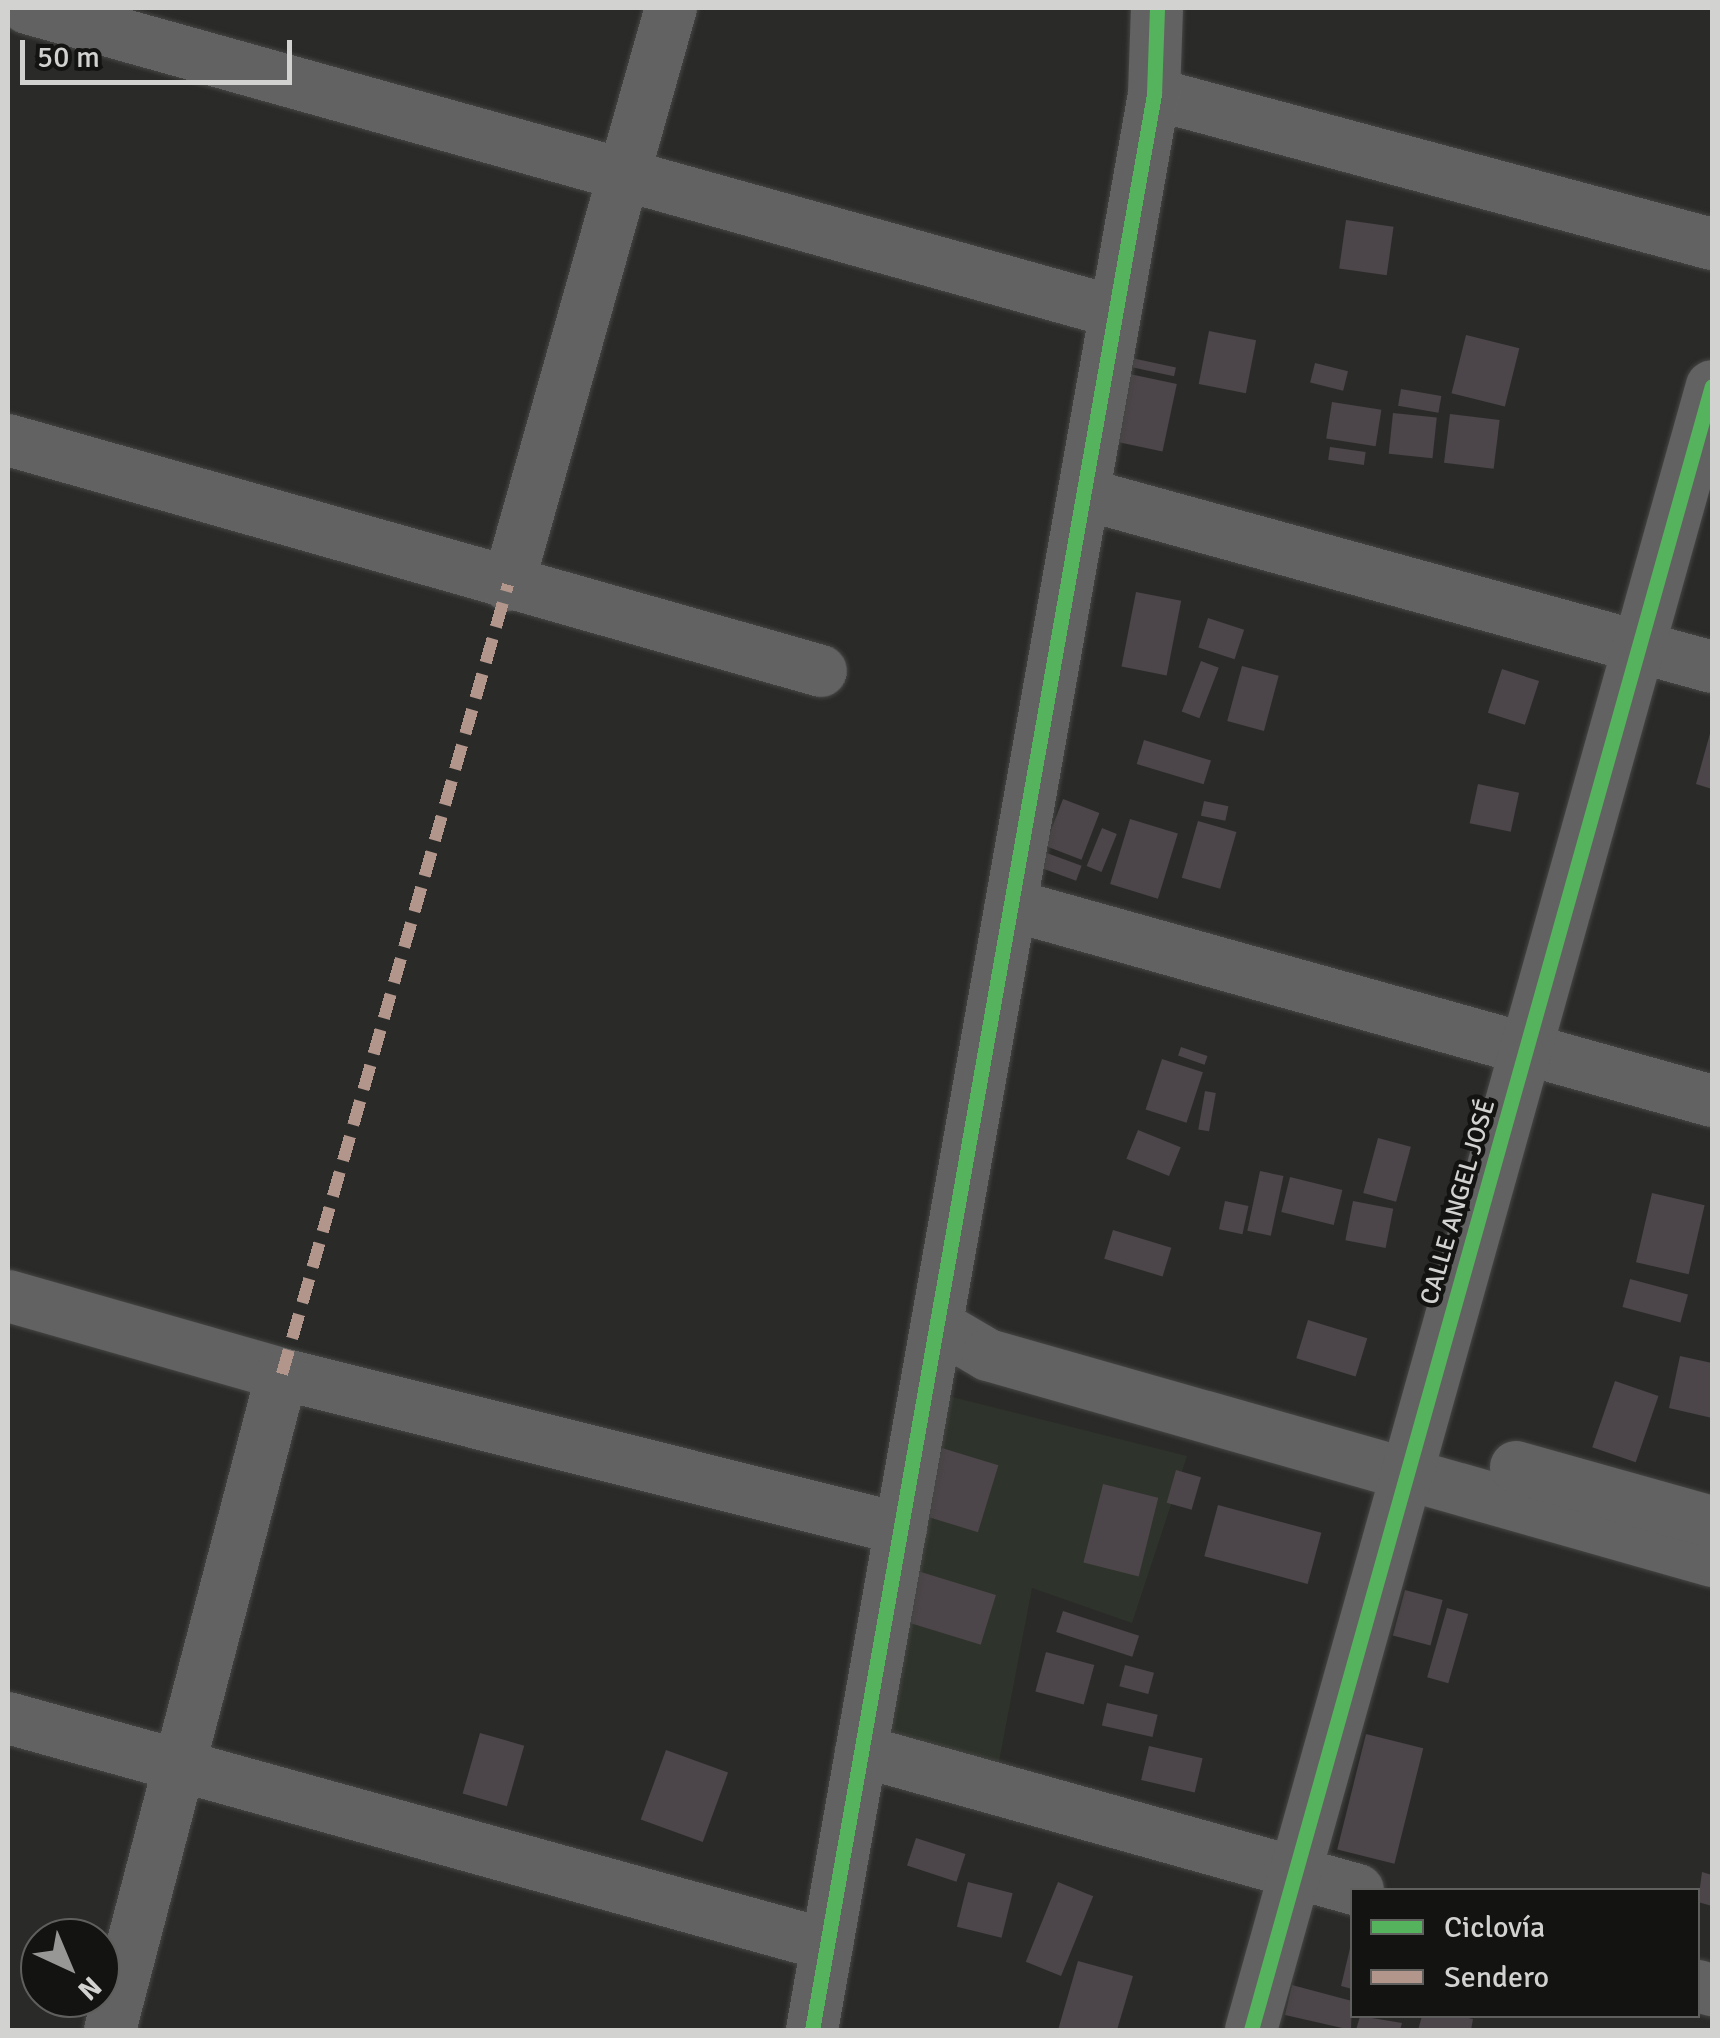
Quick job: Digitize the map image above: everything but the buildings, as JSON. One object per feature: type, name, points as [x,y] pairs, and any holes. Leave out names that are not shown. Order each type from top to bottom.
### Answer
[{"type":"street","points":[[27,8],[1116,312]]},
{"type":"street","points":[[508,585],[671,8]]},
{"type":"street","points":[[812,2030],[901,1529],[942,1327],[1011,905],[1154,94],[1157,8]]},
{"type":"street","points":[[1154,94],[1712,244]]},
{"type":"street","name":"CALLE ANGEL JOSÉ","points":[[1251,2030],[1712,386]]},
{"type":"street","points":[[8,440],[821,671]]},
{"type":"street","points":[[1084,494],[1712,666]]},
{"type":"street","points":[[1011,905],[1712,1101]]},
{"type":"street","points":[[8,1296],[282,1374],[901,1529]]},
{"type":"street","points":[[942,1327],[988,1355],[1412,1457],[1712,1522]]},
{"type":"street","points":[[110,2030],[282,1374]]},
{"type":"street","points":[[1412,1457],[1712,1561]]},
{"type":"street","points":[[8,1718],[827,1945]]},
{"type":"street","points":[[862,1751],[1351,1888]]},
{"type":"shaded area","points":[[944,1395],[1187,1456],[1132,1623],[1032,1588],[997,1772],[883,1738]]},
{"type":"marked path","points":[[282,1374],[508,585]]},
{"type":"cycle path","points":[[812,2030],[1154,94],[1157,8]]},
{"type":"cycle path","points":[[1251,2030],[1712,386]]}]
